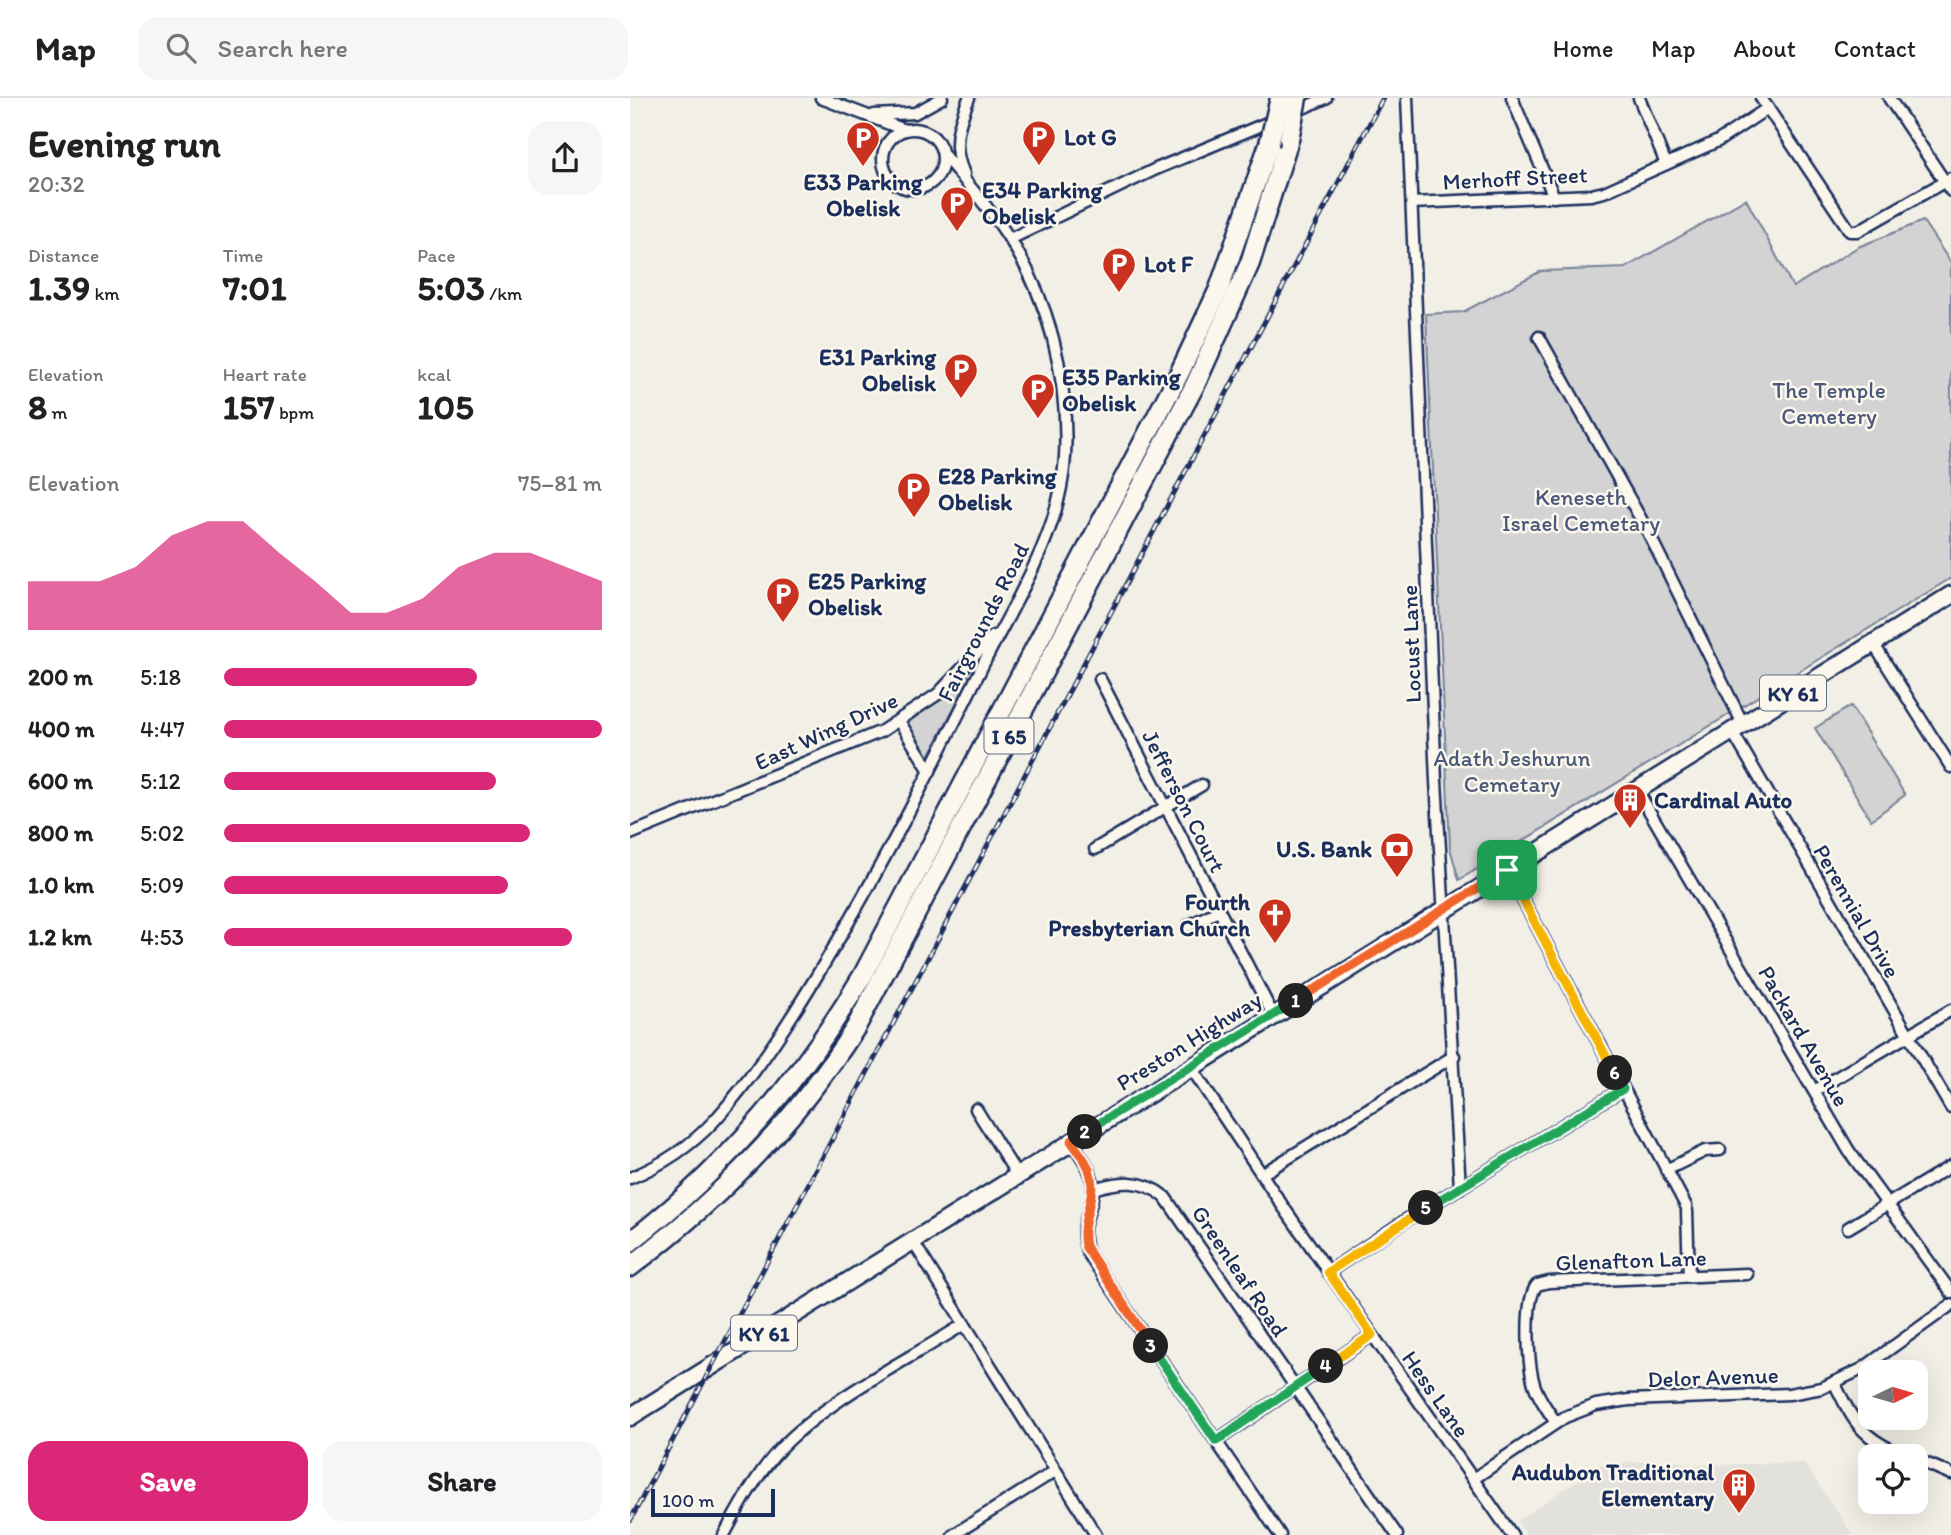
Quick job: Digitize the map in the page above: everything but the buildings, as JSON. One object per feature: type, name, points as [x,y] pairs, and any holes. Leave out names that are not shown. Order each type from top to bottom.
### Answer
[{"type":"highway","name":"I 65","points":[[630,1242],[692,1191],[769,1110],[828,1032],[863,975],[1180,372],[1219,289],[1269,144],[1280,98]]},
{"type":"highway","name":"I 65","points":[[630,1267],[691,1219],[774,1137],[812,1090],[862,1016],[1201,372],[1250,263],[1289,139],[1297,98]]},
{"type":"main road","name":"Preston Highway","points":[[630,1417],[1444,908],[1951,595]]},
{"type":"street","points":[[821,98],[905,130],[925,132],[933,137],[943,155],[972,190]]},
{"type":"street","points":[[867,115],[892,115],[927,108],[943,98]]},
{"type":"street","points":[[969,98],[956,139],[956,150],[972,190]]},
{"type":"street","points":[[1010,239],[1156,169],[1326,98]]},
{"type":"street","name":"Locust Lane","points":[[1407,98],[1444,908],[1452,1005],[1460,1188]]},
{"type":"street","points":[[1512,98],[1554,197]]},
{"type":"street","points":[[1639,98],[1666,164]]},
{"type":"street","points":[[1761,98],[1853,232],[1923,191],[1949,184],[1889,98]]},
{"type":"street","name":"Merhoff Street","points":[[1412,203],[1554,197],[1604,192],[1718,141],[1768,108]]},
{"type":"street","points":[[905,130],[889,141],[883,160],[890,178],[897,185],[916,189],[933,181],[939,174],[943,155]]},
{"type":"street","name":"Fairgrounds Road","points":[[630,1178],[658,1165],[697,1138],[764,1057],[825,962],[930,771],[1006,617],[1033,572],[1055,510],[1065,460],[1065,419],[1059,367],[1048,322],[1032,281],[1010,239],[972,190]]},
{"type":"street","name":"Perennial Drive","points":[[1539,337],[1647,530],[1737,728],[1951,1108]]},
{"type":"street","name":"East Wing Drive","points":[[630,834],[840,750],[899,721],[924,705],[959,675],[1006,617]]},
{"type":"street","points":[[1873,643],[1951,767]]},
{"type":"street","name":"Jefferson Court","points":[[1100,679],[1273,1015]]},
{"type":"street","points":[[899,721],[930,771]]},
{"type":"street","points":[[1095,849],[1202,785]]},
{"type":"street","name":"Packard Avenue","points":[[1637,790],[1849,1151],[1951,1292]]},
{"type":"street","points":[[1507,870],[1687,1208],[1689,1276]]},
{"type":"street","points":[[1188,926],[1218,911]]},
{"type":"street","points":[[1814,1091],[1951,1010]]},
{"type":"street","points":[[1262,1174],[1454,1056]]},
{"type":"street","name":"Hess Lane","points":[[1191,1066],[1328,1272],[1512,1535]]},
{"type":"street","points":[[1328,1272],[1623,1089]]},
{"type":"street","points":[[976,1109],[1017,1175]]},
{"type":"street","points":[[1071,1141],[1089,1168],[1093,1189],[1083,1227],[1088,1253],[1280,1535]]},
{"type":"street","points":[[1666,1170],[1705,1151],[1720,1150]]},
{"type":"street","points":[[1848,1228],[1951,1166]]},
{"type":"street","name":"Greenleaf Road","points":[[1093,1189],[1115,1183],[1137,1182],[1156,1189],[1166,1197],[1396,1535]]},
{"type":"street","points":[[912,1240],[1096,1535]]},
{"type":"street","name":"Glenafton Lane","points":[[1556,1423],[1533,1380],[1528,1302],[1534,1289],[1549,1282],[1747,1274]]},
{"type":"street","name":"Delor Avenue","points":[[1473,1479],[1556,1423],[1579,1411],[1615,1401],[1789,1394],[1834,1382],[1862,1369],[1951,1305]]},
{"type":"street","points":[[724,1535],[761,1473],[788,1441],[841,1401],[963,1325]]},
{"type":"street","points":[[1216,1441],[1372,1335]]},
{"type":"street","points":[[1834,1382],[1862,1432],[1878,1444]]},
{"type":"street","points":[[1928,1464],[1951,1474]]},
{"type":"street","points":[[953,1535],[1055,1471]]},
{"type":"shaded area","points":[[1676,1461],[1692,1465],[1804,1463],[1853,1535],[1527,1535],[1517,1521],[1604,1463]]},
{"type":"green space","points":[[1746,199],[1793,287],[1858,247],[1923,221],[1951,263],[1951,578],[1459,880],[1450,848],[1426,314],[1463,312],[1541,271],[1625,268]]},
{"type":"green space","points":[[968,675],[970,677],[928,758],[925,757],[908,728],[909,722]]},
{"type":"green space","points":[[1851,706],[1905,795],[1871,820],[1815,728]]},
{"type":"railway","points":[[630,1521],[1383,98]]},
{"type":"place","name":"Lot G","points":[[1039,167]]},
{"type":"place","name":"E33 Parking Obelisk","points":[[863,168]]},
{"type":"place","name":"E34 Parking Obelisk","points":[[957,233]]},
{"type":"place","name":"Lot F","points":[[1119,294]]},
{"type":"place","name":"E31 Parking Obelisk","points":[[961,400]]},
{"type":"place","name":"E35 Parking Obelisk","points":[[1038,420]]},
{"type":"place","name":"E28 Parking Obelisk","points":[[914,519]]},
{"type":"place","name":"E25 Parking Obelisk","points":[[783,624]]},
{"type":"place","name":"Cardinal Auto","points":[[1630,830]]},
{"type":"place","name":"U.S. Bank","points":[[1397,879]]},
{"type":"place","name":"Fourth Presbyterian Church","points":[[1275,945]]},
{"type":"place","name":"Audubon Traditional Elementary","points":[[1739,1515]]},
{"type":"route","points":[[1507,870],[1623,1089],[1516,1157],[1443,1197],[1328,1272],[1372,1335],[1216,1441],[1088,1253],[1083,1227],[1093,1189],[1089,1168],[1071,1141],[1507,870]]},
{"type":"park label","name":"The Temple Cemetery","points":[[1829,403]]},
{"type":"park label","name":"Keneseth Israel Cemetary","points":[[1581,510]]},
{"type":"park label","name":"Adath Jeshurun Cemetary","points":[[1512,771]]}]
